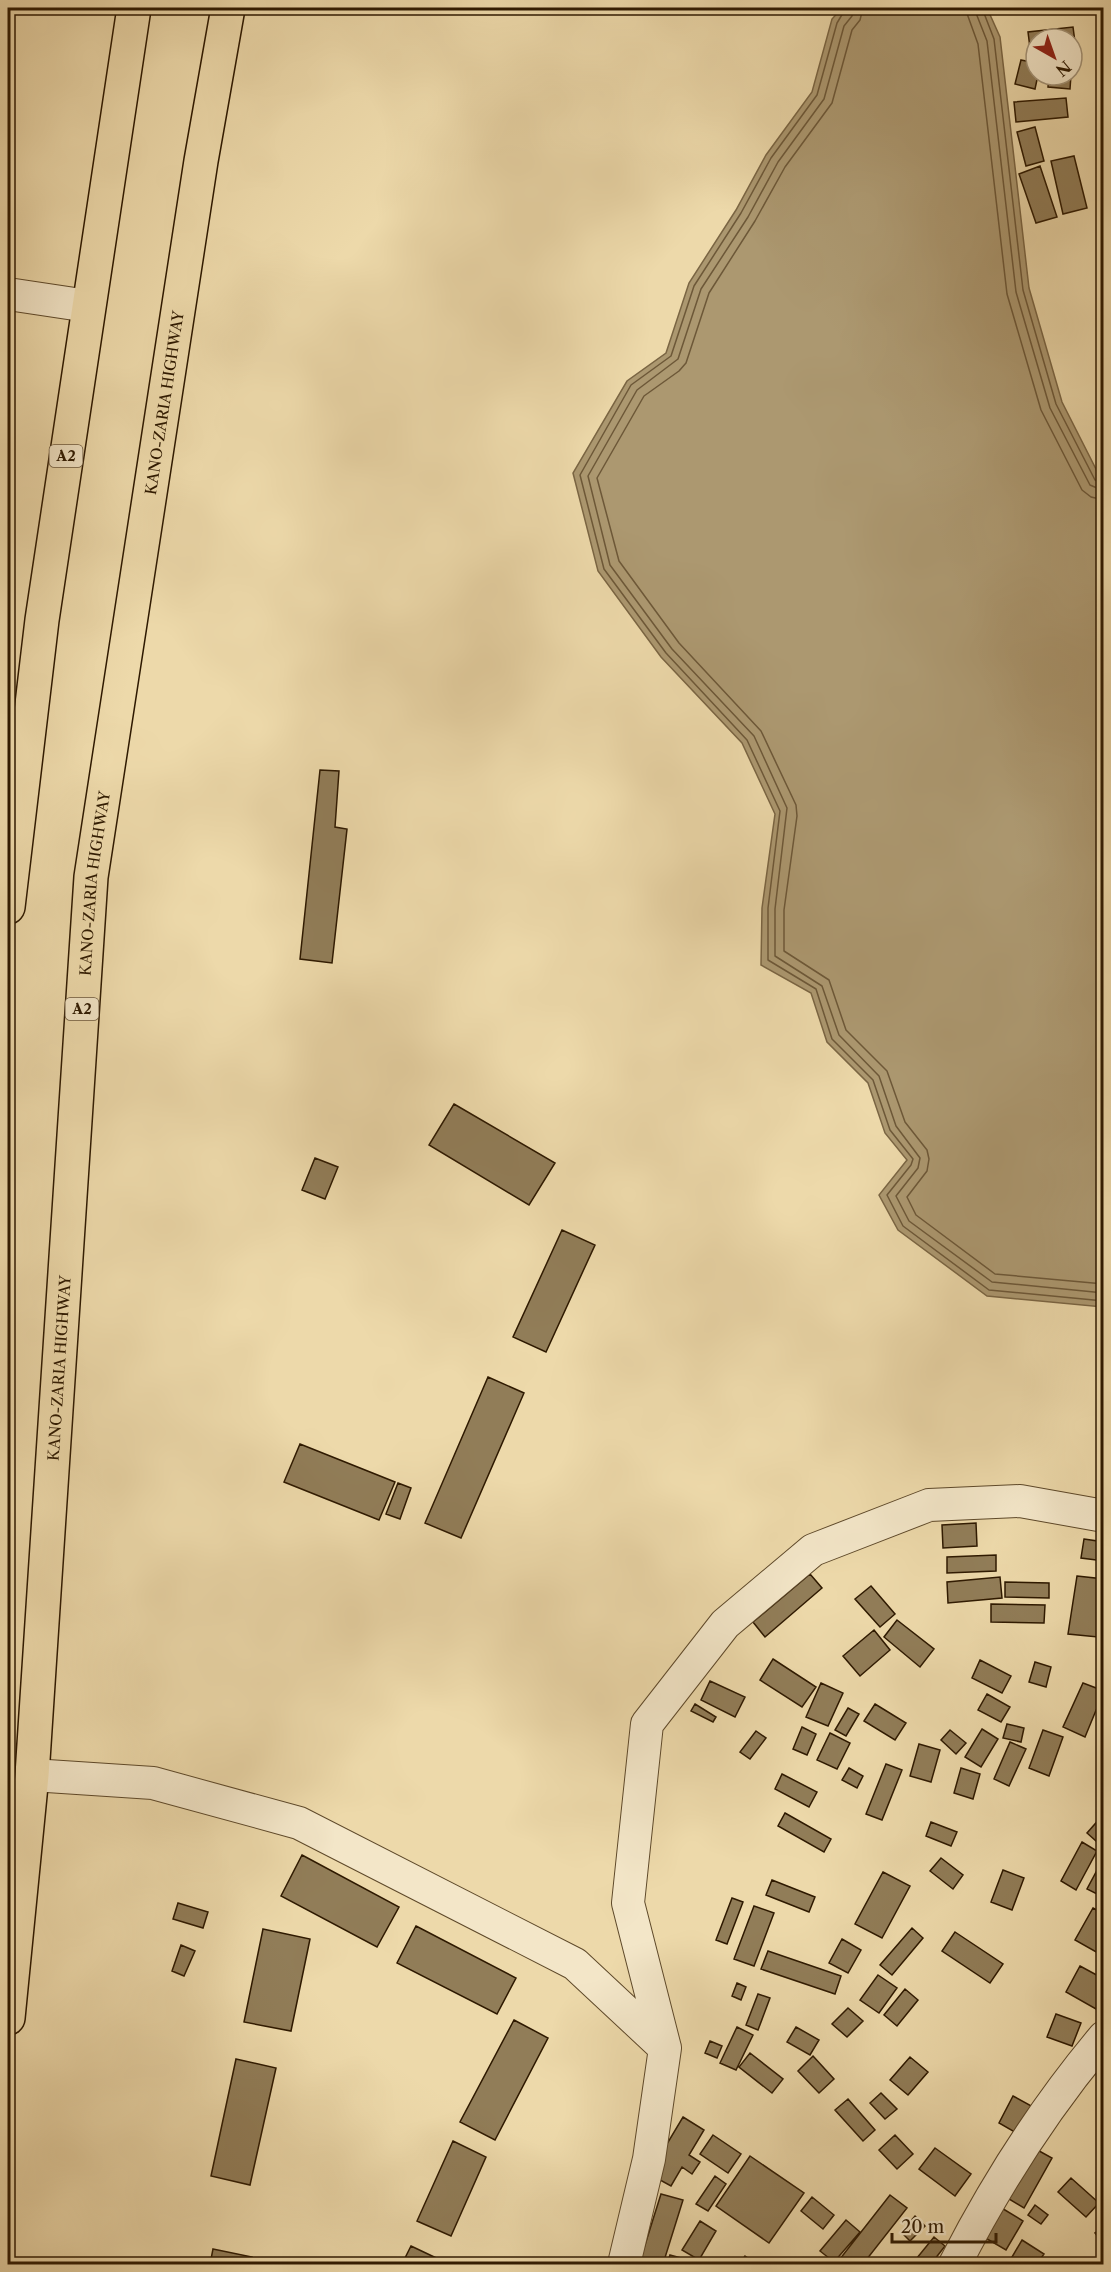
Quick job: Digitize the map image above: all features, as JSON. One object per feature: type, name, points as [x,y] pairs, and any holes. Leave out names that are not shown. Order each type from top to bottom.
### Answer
[{"type":"highway","name":"A2","points":[[8,907],[42,620],[134,8]]},
{"type":"highway","name":"KANO-ZARIA HIGHWAY","points":[[8,2018],[32,1775],[91,877],[201,161],[228,8]]},
{"type":"street","points":[[8,294],[88,306]]},
{"type":"street","points":[[624,2265],[649,2159],[665,2048],[628,1903],[647,1724],[725,1624],[813,1550],[929,1505],[1020,1502],[1104,1516]]},
{"type":"street","points":[[32,1775],[153,1783],[299,1823],[574,1964],[665,2048]]},
{"type":"street","points":[[955,2265],[989,2198],[1077,2069],[1104,2037]]},
{"type":"water","points":[[842,8],[987,8],[1000,37],[1029,288],[1062,402],[1103,483],[1103,1307],[987,1296],[898,1230],[879,1195],[907,1160],[885,1133],[868,1083],[827,1042],[811,993],[761,965],[762,908],[775,814],[742,743],[661,657],[598,571],[573,473],[627,381],[666,353],[689,283],[736,210],[766,155],[812,92],[832,19]]},
{"type":"building","points":[[1021,60],[1024,61],[1024,86],[1015,84]]},
{"type":"building","points":[[1066,98],[1068,117],[1016,122],[1014,102]]},
{"type":"building","points":[[1035,127],[1044,161],[1026,166],[1017,132]]},
{"type":"building","points":[[1074,156],[1087,208],[1063,214],[1051,161]]},
{"type":"building","points":[[1040,166],[1057,217],[1036,223],[1019,174]]},
{"type":"building","points":[[320,770],[339,771],[335,827],[347,829],[332,963],[300,959]]},
{"type":"building","points":[[454,1104],[555,1163],[529,1205],[429,1145]]},
{"type":"building","points":[[315,1158],[338,1167],[325,1199],[302,1190]]},
{"type":"building","points":[[562,1230],[595,1245],[546,1352],[513,1337]]},
{"type":"building","points":[[488,1377],[524,1393],[461,1538],[425,1523]]},
{"type":"building","points":[[300,1444],[395,1482],[379,1520],[284,1482]]},
{"type":"building","points":[[398,1483],[411,1488],[400,1519],[386,1514]]},
{"type":"building","points":[[976,1523],[977,1546],[943,1548],[942,1525]]},
{"type":"building","points":[[1084,1539],[1104,1542],[1104,1561],[1081,1558]]},
{"type":"building","points":[[996,1555],[996,1571],[947,1573],[947,1557]]},
{"type":"building","points":[[810,1574],[822,1588],[765,1637],[753,1622]]},
{"type":"building","points":[[1077,1576],[1104,1579],[1098,1637],[1068,1634]]},
{"type":"building","points":[[1000,1577],[1002,1598],[948,1603],[947,1582]]},
{"type":"building","points":[[1005,1582],[1049,1583],[1049,1598],[1005,1597]]},
{"type":"building","points":[[871,1586],[895,1614],[880,1627],[855,1599]]},
{"type":"building","points":[[991,1604],[1045,1605],[1044,1623],[991,1622]]},
{"type":"building","points":[[897,1620],[934,1649],[920,1667],[884,1637]]},
{"type":"building","points":[[874,1630],[890,1650],[860,1676],[843,1656]]},
{"type":"building","points":[[773,1659],[816,1687],[802,1707],[760,1680]]},
{"type":"building","points":[[980,1660],[1011,1676],[1002,1693],[972,1678]]},
{"type":"building","points":[[1035,1662],[1051,1667],[1046,1687],[1029,1682]]},
{"type":"building","points":[[710,1681],[745,1697],[735,1717],[701,1700]]},
{"type":"building","points":[[821,1683],[843,1693],[828,1726],[806,1717]]},
{"type":"building","points":[[1083,1683],[1104,1691],[1085,1737],[1063,1727]]},
{"type":"building","points":[[987,1694],[1010,1707],[1001,1722],[978,1710]]},
{"type":"building","points":[[695,1704],[716,1717],[713,1722],[691,1711]]},
{"type":"building","points":[[875,1704],[906,1723],[895,1740],[864,1721]]},
{"type":"building","points":[[848,1708],[859,1714],[846,1736],[835,1730]]},
{"type":"building","points":[[1007,1724],[1024,1728],[1021,1742],[1003,1738]]},
{"type":"building","points":[[802,1727],[816,1734],[807,1755],[793,1749]]},
{"type":"building","points":[[982,1729],[998,1739],[981,1767],[965,1757]]},
{"type":"building","points":[[950,1730],[966,1743],[956,1754],[941,1740]]},
{"type":"building","points":[[1043,1730],[1063,1737],[1049,1776],[1029,1768]]},
{"type":"building","points":[[756,1731],[766,1738],[750,1759],[740,1752]]},
{"type":"building","points":[[830,1733],[850,1743],[837,1769],[817,1760]]},
{"type":"building","points":[[1010,1742],[1026,1749],[1009,1786],[994,1779]]},
{"type":"building","points":[[919,1744],[940,1750],[931,1782],[910,1776]]},
{"type":"building","points":[[886,1764],[902,1770],[882,1820],[866,1814]]},
{"type":"building","points":[[849,1768],[863,1776],[857,1788],[842,1780]]},
{"type":"building","points":[[961,1768],[980,1774],[973,1799],[954,1793]]},
{"type":"building","points":[[782,1774],[817,1792],[809,1807],[775,1789]]},
{"type":"building","points":[[785,1813],[831,1839],[824,1852],[778,1826]]},
{"type":"building","points":[[1102,1816],[1104,1817],[1104,1848],[1087,1833]]},
{"type":"building","points":[[931,1822],[957,1832],[951,1846],[926,1836]]},
{"type":"building","points":[[1082,1842],[1097,1851],[1076,1890],[1061,1881]]},
{"type":"building","points":[[302,1855],[399,1907],[377,1947],[281,1896]]},
{"type":"building","points":[[941,1858],[963,1875],[953,1889],[930,1871]]},
{"type":"building","points":[[1103,1859],[1104,1897],[1087,1889]]},
{"type":"building","points":[[1003,1870],[1024,1878],[1012,1910],[991,1902]]},
{"type":"building","points":[[883,1872],[910,1886],[882,1938],[855,1924]]},
{"type":"building","points":[[772,1880],[815,1897],[809,1912],[766,1895]]},
{"type":"building","points":[[732,1898],[743,1902],[727,1944],[716,1940]]},
{"type":"building","points":[[178,1903],[208,1912],[203,1928],[173,1919]]},
{"type":"building","points":[[754,1906],[774,1913],[754,1966],[734,1959]]},
{"type":"building","points":[[1093,1908],[1104,1914],[1104,1943],[1098,1953],[1075,1940]]},
{"type":"building","points":[[416,1926],[516,1978],[497,2014],[397,1963]]},
{"type":"building","points":[[912,1928],[923,1938],[892,1975],[880,1965]]},
{"type":"building","points":[[263,1929],[310,1939],[291,2031],[244,2022]]},
{"type":"building","points":[[955,1932],[1003,1964],[990,1983],[942,1951]]},
{"type":"building","points":[[842,1939],[861,1950],[848,1973],[829,1963]]},
{"type":"building","points":[[181,1945],[195,1951],[184,1976],[172,1971]]},
{"type":"building","points":[[768,1951],[841,1976],[835,1994],[761,1969]]},
{"type":"building","points":[[1080,1966],[1104,1979],[1104,1997],[1096,2009],[1066,1992]]},
{"type":"building","points":[[878,1975],[897,1988],[879,2013],[860,2000]]},
{"type":"building","points":[[737,1983],[746,1987],[741,2000],[732,1996]]},
{"type":"building","points":[[905,1989],[918,2000],[897,2026],[884,2015]]},
{"type":"building","points":[[758,1994],[770,1998],[758,2030],[746,2025]]},
{"type":"building","points":[[848,2008],[863,2021],[847,2037],[832,2024]]},
{"type":"building","points":[[1056,2014],[1081,2023],[1072,2046],[1047,2037]]},
{"type":"building","points":[[514,2020],[548,2038],[495,2140],[460,2122]]},
{"type":"building","points":[[737,2027],[753,2035],[736,2070],[720,2063]]},
{"type":"building","points":[[796,2027],[819,2040],[810,2055],[787,2042]]},
{"type":"building","points":[[710,2041],[722,2046],[717,2058],[705,2053]]},
{"type":"building","points":[[750,2053],[783,2079],[772,2093],[739,2067]]},
{"type":"building","points":[[813,2056],[834,2079],[819,2093],[798,2071]]},
{"type":"building","points":[[910,2057],[928,2072],[908,2095],[890,2080]]},
{"type":"building","points":[[236,2059],[276,2068],[250,2185],[211,2176]]},
{"type":"building","points":[[881,2093],[897,2109],[885,2119],[870,2103]]},
{"type":"building","points":[[1013,2096],[1035,2108],[1020,2135],[999,2123]]},
{"type":"building","points":[[848,2099],[875,2130],[863,2141],[835,2110]]},
{"type":"building","points":[[683,2117],[704,2130],[689,2155],[700,2162],[692,2174],[682,2167],[671,2186],[649,2174]]},
{"type":"building","points":[[713,2135],[741,2154],[728,2173],[700,2154]]},
{"type":"building","points":[[895,2135],[913,2154],[897,2169],[879,2150]]},
{"type":"building","points":[[453,2141],[486,2157],[451,2236],[417,2221]]},
{"type":"building","points":[[1032,2147],[1052,2158],[1024,2208],[1004,2196]]},
{"type":"building","points":[[935,2148],[971,2174],[955,2196],[919,2169]]},
{"type":"building","points":[[750,2156],[804,2193],[769,2243],[716,2206]]},
{"type":"building","points":[[715,2176],[726,2184],[708,2211],[696,2204]]},
{"type":"building","points":[[1071,2178],[1099,2203],[1086,2217],[1058,2192]]},
{"type":"building","points":[[661,2194],[683,2200],[663,2264],[639,2264]]},
{"type":"building","points":[[890,2195],[907,2208],[863,2264],[836,2264]]},
{"type":"building","points":[[812,2197],[834,2215],[823,2229],[801,2211]]},
{"type":"building","points":[[1035,2205],[1048,2215],[1041,2224],[1028,2215]]},
{"type":"building","points":[[1000,2207],[1023,2221],[1006,2250],[982,2236]]},
{"type":"building","points":[[915,2216],[925,2226],[910,2241],[901,2232]]},
{"type":"building","points":[[846,2220],[860,2232],[834,2262],[820,2251]]},
{"type":"building","points":[[700,2221],[716,2231],[699,2260],[682,2250]]},
{"type":"building","points":[[1104,2227],[1104,2240],[1102,2242],[1095,2233]]},
{"type":"building","points":[[934,2237],[945,2246],[931,2264],[912,2264]]},
{"type":"building","points":[[1022,2240],[1044,2254],[1037,2264],[1025,2264],[1012,2257]]},
{"type":"building","points":[[411,2246],[449,2264],[402,2264]]},
{"type":"building","points":[[213,2249],[252,2257],[250,2264],[210,2264]]},
{"type":"building","points":[[670,2255],[685,2259],[684,2264],[667,2264]]},
{"type":"building","points":[[745,2256],[757,2264],[739,2264]]}]
